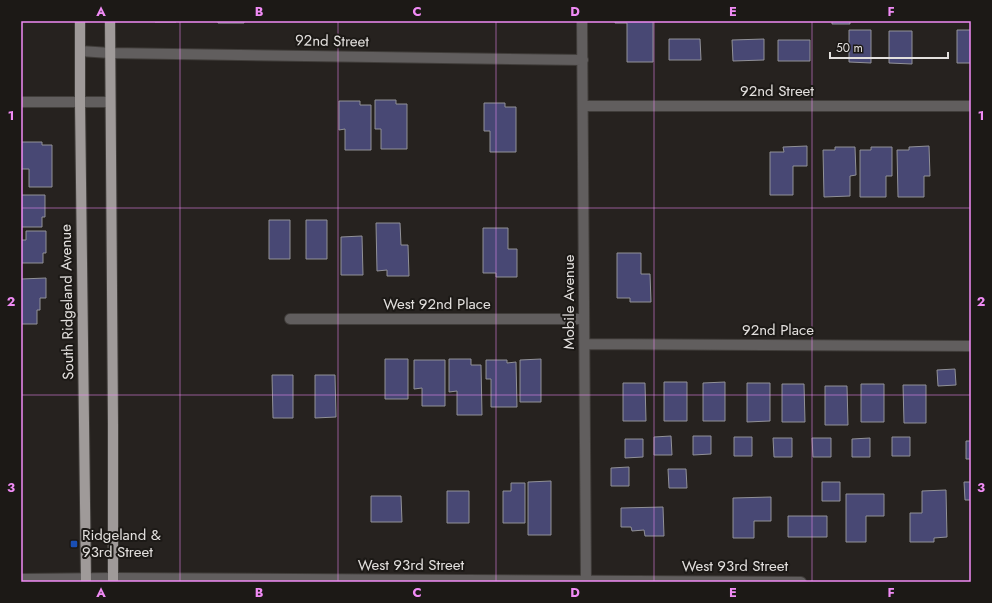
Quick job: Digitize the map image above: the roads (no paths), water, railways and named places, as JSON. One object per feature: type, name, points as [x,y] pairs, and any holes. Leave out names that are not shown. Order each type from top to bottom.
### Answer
[{"type":"main road","name":"South Ridgeland Avenue","points":[[80,21],[86,580]]},
{"type":"main road","points":[[110,21],[113,580]]},
{"type":"street","name":"Mobile Avenue","points":[[582,21],[586,581]]},
{"type":"street","name":"92nd Street","points":[[80,51],[110,53],[583,60]]},
{"type":"street","points":[[21,102],[110,102]]},
{"type":"street","name":"92nd Street","points":[[583,106],[971,106]]},
{"type":"street","name":"West 92nd Place","points":[[290,318],[584,319]]},
{"type":"street","name":"92nd Place","points":[[585,344],[971,346]]},
{"type":"street","name":"West 93rd Street","points":[[21,579],[801,582]]},
{"type":"place","name":"Ridgeland & 93rd Street","points":[[74,544]]}]
